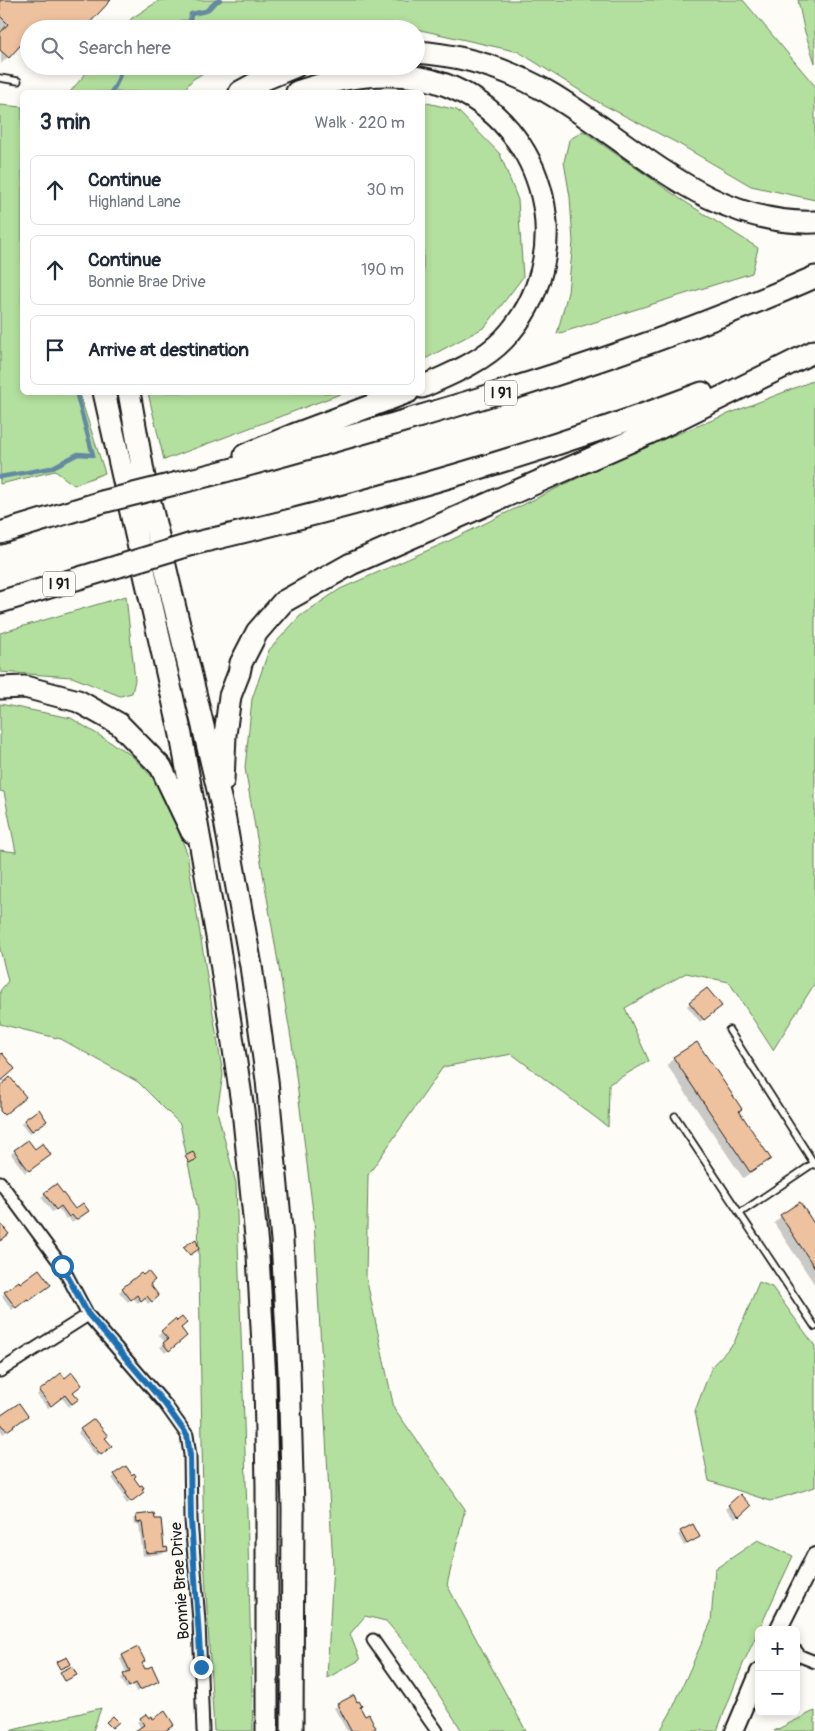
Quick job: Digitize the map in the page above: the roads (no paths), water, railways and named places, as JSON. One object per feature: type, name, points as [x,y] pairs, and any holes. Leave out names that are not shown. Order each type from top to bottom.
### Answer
[{"type":"highway","points":[[425,53],[471,61],[529,82],[572,107],[671,176],[720,203],[763,216],[815,222]]},
{"type":"highway","points":[[244,90],[274,75]]},
{"type":"highway","points":[[305,90],[343,80],[383,76],[425,79],[445,85],[472,98],[493,114],[509,130],[530,162],[543,197],[547,233],[542,267],[530,299],[511,330],[495,347],[458,371],[425,385]]},
{"type":"highway","name":"I 91","points":[[0,533],[102,502],[285,455],[548,378],[646,345],[815,277]]},
{"type":"highway","points":[[222,806],[225,735],[230,696],[241,663],[257,632],[283,602],[351,564],[647,434],[815,350]]},
{"type":"highway","name":"I 91","points":[[0,602],[192,544],[350,505],[529,452],[686,400],[815,350]]},
{"type":"highway","points":[[105,395],[174,701],[204,856],[243,1110],[258,1256],[267,1434],[267,1731]]},
{"type":"highway","points":[[129,395],[144,477],[222,806],[259,1023],[281,1231],[292,1438],[292,1731]]},
{"type":"highway","points":[[178,483],[293,435],[400,395]]},
{"type":"highway","points":[[0,688],[25,687],[78,701],[119,724],[161,767],[204,856]]},
{"type":"main road","points":[[781,1626],[815,1556]]},
{"type":"main road","points":[[734,1731],[755,1681]]},
{"type":"street","name":"Bonnie Brae Drive","points":[[0,1182],[62,1266],[88,1314],[165,1404],[184,1429],[189,1441],[192,1476],[191,1520],[199,1621],[203,1731]]},
{"type":"street","points":[[0,1371],[88,1314]]},
{"type":"street","points":[[373,1640],[437,1731]]},
{"type":"street","points":[[800,1656],[815,1662]]},
{"type":"lane","points":[[0,78],[18,81]]},
{"type":"lane","points":[[729,1030],[814,1164],[740,1213]]},
{"type":"lane","points":[[675,1116],[815,1327]]},
{"type":"waterway","points":[[190,20],[191,14],[206,11],[220,0]]},
{"type":"waterway","points":[[112,90],[120,75]]},
{"type":"waterway","points":[[0,477],[51,468],[78,454],[93,455],[77,395]]}]
